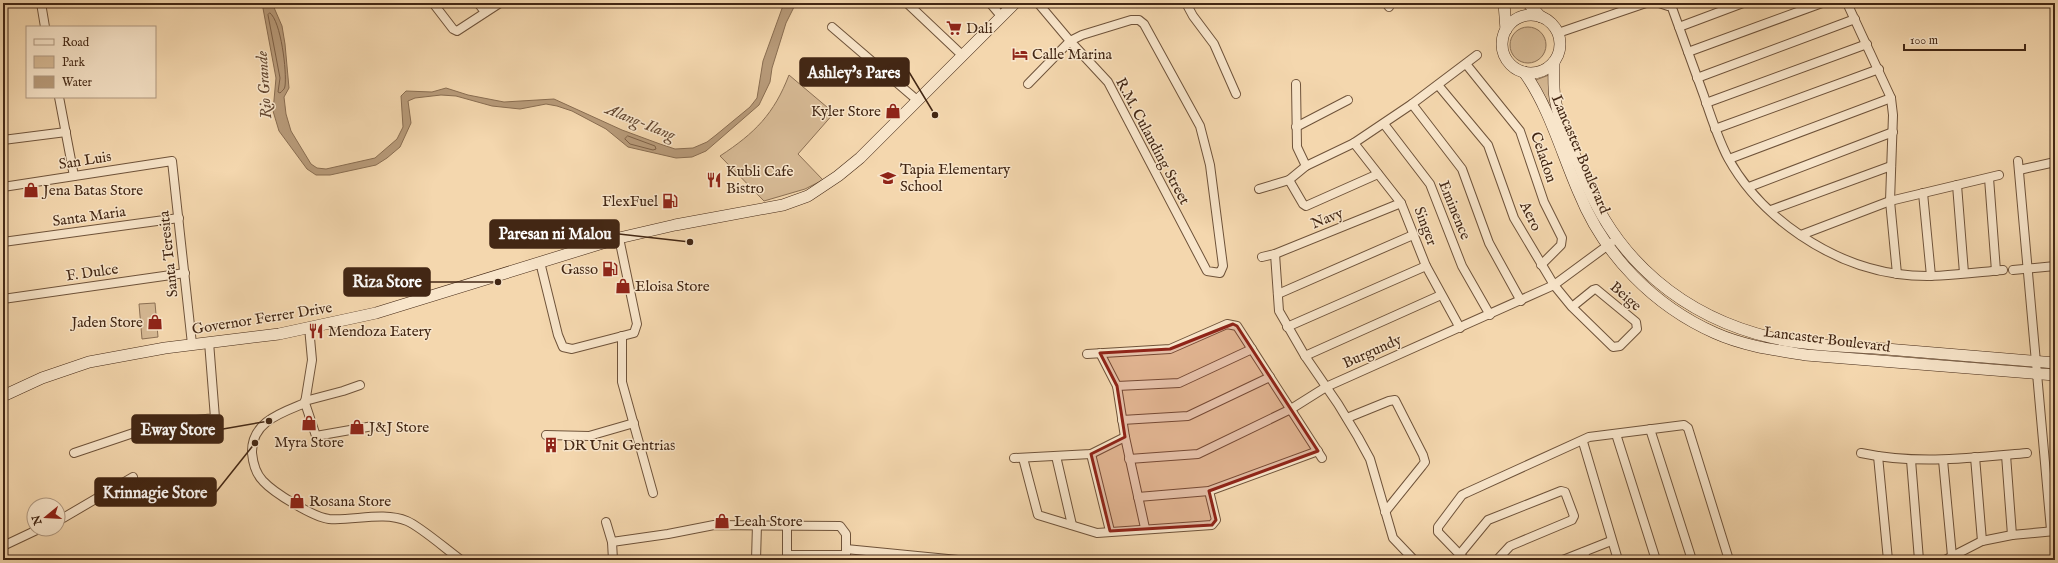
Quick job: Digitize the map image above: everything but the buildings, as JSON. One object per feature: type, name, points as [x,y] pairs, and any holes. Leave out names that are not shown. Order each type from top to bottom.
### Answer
[{"type":"main road","name":"Governor Ferrer Drive","points":[[3,396],[42,378],[89,362],[192,344],[279,334],[376,313],[619,238],[675,225],[772,208],[808,196],[838,176],[860,158],[916,100],[964,56],[1001,16],[1016,3]]},
{"type":"main road","points":[[1504,3],[1506,30],[1502,44],[1504,55],[1510,64],[1524,72],[1541,71],[1554,62],[1560,47],[1558,34],[1550,22],[1541,17],[1528,3]]},
{"type":"main road","points":[[1506,30],[1512,22],[1520,17],[1530,15],[1541,17]]},
{"type":"main road","name":"Lancaster Boulevard","points":[[1554,62],[1555,97],[1558,112],[1588,190],[1612,242],[1642,285],[1665,305],[1715,333],[1743,343],[1772,350],[1806,355],[2055,375]]},
{"type":"main road","name":"Lancaster Boulevard","points":[[1524,72],[1543,101],[1579,194],[1591,219],[1612,242],[1673,295],[1722,322],[1774,338],[2055,363]]},
{"type":"street","points":[[41,3],[45,26]]},
{"type":"street","points":[[433,3],[453,29],[457,31],[462,30],[485,12],[500,3]]},
{"type":"street","points":[[478,3],[485,12]]},
{"type":"street","points":[[907,3],[964,56]]},
{"type":"street","points":[[990,3],[1001,16]]},
{"type":"street","name":"R.M. Culanding Street","points":[[1038,3],[1070,42],[1108,82],[1207,271],[1220,272],[1222,266],[1210,165],[1200,126],[1144,24],[1139,20],[1131,20],[1082,35],[1070,42]]},
{"type":"street","points":[[1186,3],[1193,16],[1214,44],[1236,94]]},
{"type":"street","points":[[1558,34],[1646,3]]},
{"type":"street","points":[[1659,3],[1664,6],[1672,4],[1715,129],[1729,159],[1749,187],[1771,210],[1826,252],[1853,264],[1897,274],[1931,276],[2000,270],[1989,178]]},
{"type":"street","points":[[1679,27],[1743,3]]},
{"type":"street","points":[[1688,52],[1822,3]]},
{"type":"street","points":[[1847,3],[1879,69],[1891,98],[1892,132],[1890,201],[1897,274]]},
{"type":"street","points":[[1697,78],[1855,19]]},
{"type":"street","points":[[832,27],[916,100]]},
{"type":"street","points":[[1028,84],[1070,42]]},
{"type":"street","points":[[1706,103],[1867,44]]},
{"type":"street","points":[[1259,189],[1289,180],[1306,166],[1354,142],[1384,124],[1477,55]]},
{"type":"street","name":"Celadon","points":[[1466,64],[1520,131],[1544,202],[1562,238],[1562,245],[1541,265]]},
{"type":"street","points":[[1715,129],[1879,69]]},
{"type":"street","points":[[1296,84],[1296,147],[1306,166]]},
{"type":"street","name":"Aero","points":[[1438,84],[1488,145],[1514,218],[1554,285],[1572,307],[1614,347],[1617,348]]},
{"type":"street","points":[[59,98],[74,176]]},
{"type":"street","points":[[1729,159],[1891,98]]},
{"type":"street","points":[[1296,127],[1348,100]]},
{"type":"street","points":[[1412,104],[1462,169],[1489,243],[1521,301]]},
{"type":"street","name":"Eminence","points":[[1384,124],[1430,184],[1462,266],[1490,315]]},
{"type":"street","points":[[3,140],[66,132]]},
{"type":"street","points":[[1749,187],[1892,132]]},
{"type":"street","name":"Singer","points":[[1354,142],[1401,203],[1426,266],[1460,328]]},
{"type":"street","points":[[1944,460],[1949,558],[1982,541],[2012,534],[2053,530],[2037,374],[2018,160]]},
{"type":"street","name":"San Luis","points":[[3,187],[172,161]]},
{"type":"street","name":"Santa Teresita","points":[[172,161],[192,344]]},
{"type":"street","points":[[2019,170],[2055,162]]},
{"type":"street","points":[[1771,210],[1891,166]]},
{"type":"street","points":[[1289,180],[1303,204],[1306,206],[1378,174]]},
{"type":"street","points":[[1802,235],[1890,201],[1999,175]]},
{"type":"street","points":[[1957,185],[1964,273]]},
{"type":"street","points":[[1923,193],[1931,276]]},
{"type":"street","name":"Navy","points":[[1262,257],[1275,254],[1401,203]]},
{"type":"street","name":"Santa Maria","points":[[3,242],[179,218]]},
{"type":"street","points":[[1278,294],[1414,235]]},
{"type":"street","points":[[540,262],[558,335],[563,347],[572,348],[634,333],[637,324],[619,238]]},
{"type":"street","name":"Burgundy","points":[[1129,459],[1198,454],[1291,409],[1326,387],[1490,315],[1554,285],[1612,242]]},
{"type":"street","points":[[1275,254],[1279,311],[1286,327],[1347,418],[1370,459],[1393,538],[1414,560]]},
{"type":"street","points":[[1286,327],[1426,266]]},
{"type":"street","points":[[2013,270],[2055,266]]},
{"type":"street","name":"F. Dulce","points":[[4,297],[185,273]]},
{"type":"street","name":"Beige","points":[[1572,307],[1596,289],[1636,322],[1637,328],[1617,348]]},
{"type":"street","points":[[1305,356],[1441,295]]},
{"type":"street","points":[[1087,354],[1170,349],[1227,324],[1237,326],[1320,455],[1208,491],[1138,497]]},
{"type":"street","points":[[309,327],[312,360],[305,402],[316,436],[373,426]]},
{"type":"street","points":[[622,336],[622,382],[653,493]]},
{"type":"street","points":[[74,453],[160,424],[215,418],[209,342]]},
{"type":"street","points":[[1117,386],[1179,383],[1252,349]]},
{"type":"street","points":[[1100,353],[1117,386],[1124,437],[1145,528]]},
{"type":"street","points":[[1122,420],[1188,416],[1270,377]]},
{"type":"street","points":[[360,385],[305,402],[276,416],[260,427],[252,446],[256,471],[263,481],[302,508],[327,519],[394,517],[408,521],[461,560]]},
{"type":"street","points":[[1347,418],[1395,400],[1424,456],[1425,462],[1385,512]]},
{"type":"street","points":[[546,435],[589,436],[634,423]]},
{"type":"street","points":[[1497,560],[1510,546],[1572,520],[1574,516],[1565,492],[1561,491],[1488,520],[1462,557],[1438,532],[1438,527],[1462,495],[1583,442],[1589,437],[1684,425],[1688,428],[1730,560]]},
{"type":"street","points":[[1650,429],[1692,560]]},
{"type":"street","points":[[1616,434],[1656,560]]},
{"type":"street","points":[[1014,458],[1091,454],[1124,437]]},
{"type":"street","points":[[1583,442],[1611,542],[1618,560]]},
{"type":"street","points":[[1861,453],[1911,460],[1944,460],[2027,453]]},
{"type":"street","points":[[1091,454],[1110,531]]},
{"type":"street","points":[[2006,454],[2012,534]]},
{"type":"street","points":[[1056,456],[1072,526]]},
{"type":"street","points":[[1878,456],[1888,560]]},
{"type":"street","points":[[1975,457],[1982,541]]},
{"type":"street","points":[[1023,458],[1038,515],[1097,533],[1145,528],[1212,525],[1216,520],[1208,491]]},
{"type":"street","points":[[1911,460],[1919,560]]},
{"type":"street","points":[[66,516],[133,477]]},
{"type":"street","points":[[606,522],[612,542],[613,560]]},
{"type":"street","points":[[612,542],[668,534],[714,525],[757,524],[840,526],[846,534],[846,555]]},
{"type":"street","points":[[756,560],[757,524]]},
{"type":"street","points":[[787,525],[787,558],[846,555],[958,560]]},
{"type":"street","points":[[3,546],[26,535]]},
{"type":"street","points":[[1563,560],[1585,556],[1611,542]]},
{"type":"highlighted area","points":[[1233,324],[1237,326],[1318,451],[1209,491],[1216,520],[1212,525],[1110,531],[1091,454],[1125,437],[1117,386],[1100,353],[1170,349]]},
{"type":"green space","points":[[1528,27],[1541,32],[1546,45],[1541,58],[1528,63],[1515,58],[1510,45],[1515,32]]},
{"type":"green space","points":[[789,75],[834,113],[798,154],[823,180],[805,189],[764,201],[720,156],[753,131],[762,122],[777,101]]},
{"type":"green space","points":[[1549,75],[1553,114],[1547,100],[1533,81]]},
{"type":"green space","points":[[155,303],[158,337],[142,339],[139,304]]},
{"type":"water","points":[[262,3],[272,3],[282,26],[289,88],[284,97],[286,114],[291,131],[311,164],[317,168],[326,169],[375,158],[397,139],[403,127],[401,96],[406,91],[432,92],[446,88],[468,95],[504,102],[554,99],[622,130],[660,144],[675,149],[693,148],[707,142],[716,135],[750,107],[757,98],[763,61],[784,3],[796,3],[786,23],[772,68],[770,82],[759,105],[706,151],[692,157],[676,158],[628,147],[606,129],[572,111],[557,106],[546,104],[520,109],[492,106],[456,96],[441,95],[415,98],[408,101],[411,123],[400,147],[387,158],[376,165],[330,175],[316,175],[307,169],[279,131],[273,111],[276,78]]},
{"type":"place","name":"Dali","points":[[954,28]]},
{"type":"place","name":"Calle Marina","points":[[1020,54]]},
{"type":"place","name":"Kyler Store","points":[[893,111]]},
{"type":"place","name":"Ashley's Pares","points":[[935,115]]},
{"type":"place","name":"Tapia Elementary School","points":[[888,178]]},
{"type":"place","name":"Kubli Cafe Bistro","points":[[714,180]]},
{"type":"place","name":"Jena Batas Store","points":[[31,190]]},
{"type":"place","name":"FlexFuel","points":[[670,201]]},
{"type":"place","name":"Paresan ni Malou","points":[[690,242]]},
{"type":"place","name":"Gasso","points":[[610,269]]},
{"type":"place","name":"Riza Store","points":[[498,282]]},
{"type":"place","name":"Eloisa Store","points":[[623,286]]},
{"type":"place","name":"Jaden Store","points":[[155,322]]},
{"type":"place","name":"Mendoza Eatery","points":[[316,331]]},
{"type":"place","name":"Eway Store","points":[[269,421]]},
{"type":"place","name":"Myra Store","points":[[309,423]]},
{"type":"place","name":"J&J Store","points":[[357,427]]},
{"type":"place","name":"Krinnagie Store","points":[[255,443]]},
{"type":"place","name":"DR Unit Gentrias","points":[[551,445]]},
{"type":"place","name":"Rosana Store","points":[[297,501]]},
{"type":"place","name":"Leah Store","points":[[722,521]]},
{"type":"water label","name":"Rio Grande","points":[[263,85]]},
{"type":"water label","name":"Alang-Ilang","points":[[641,121]]}]
